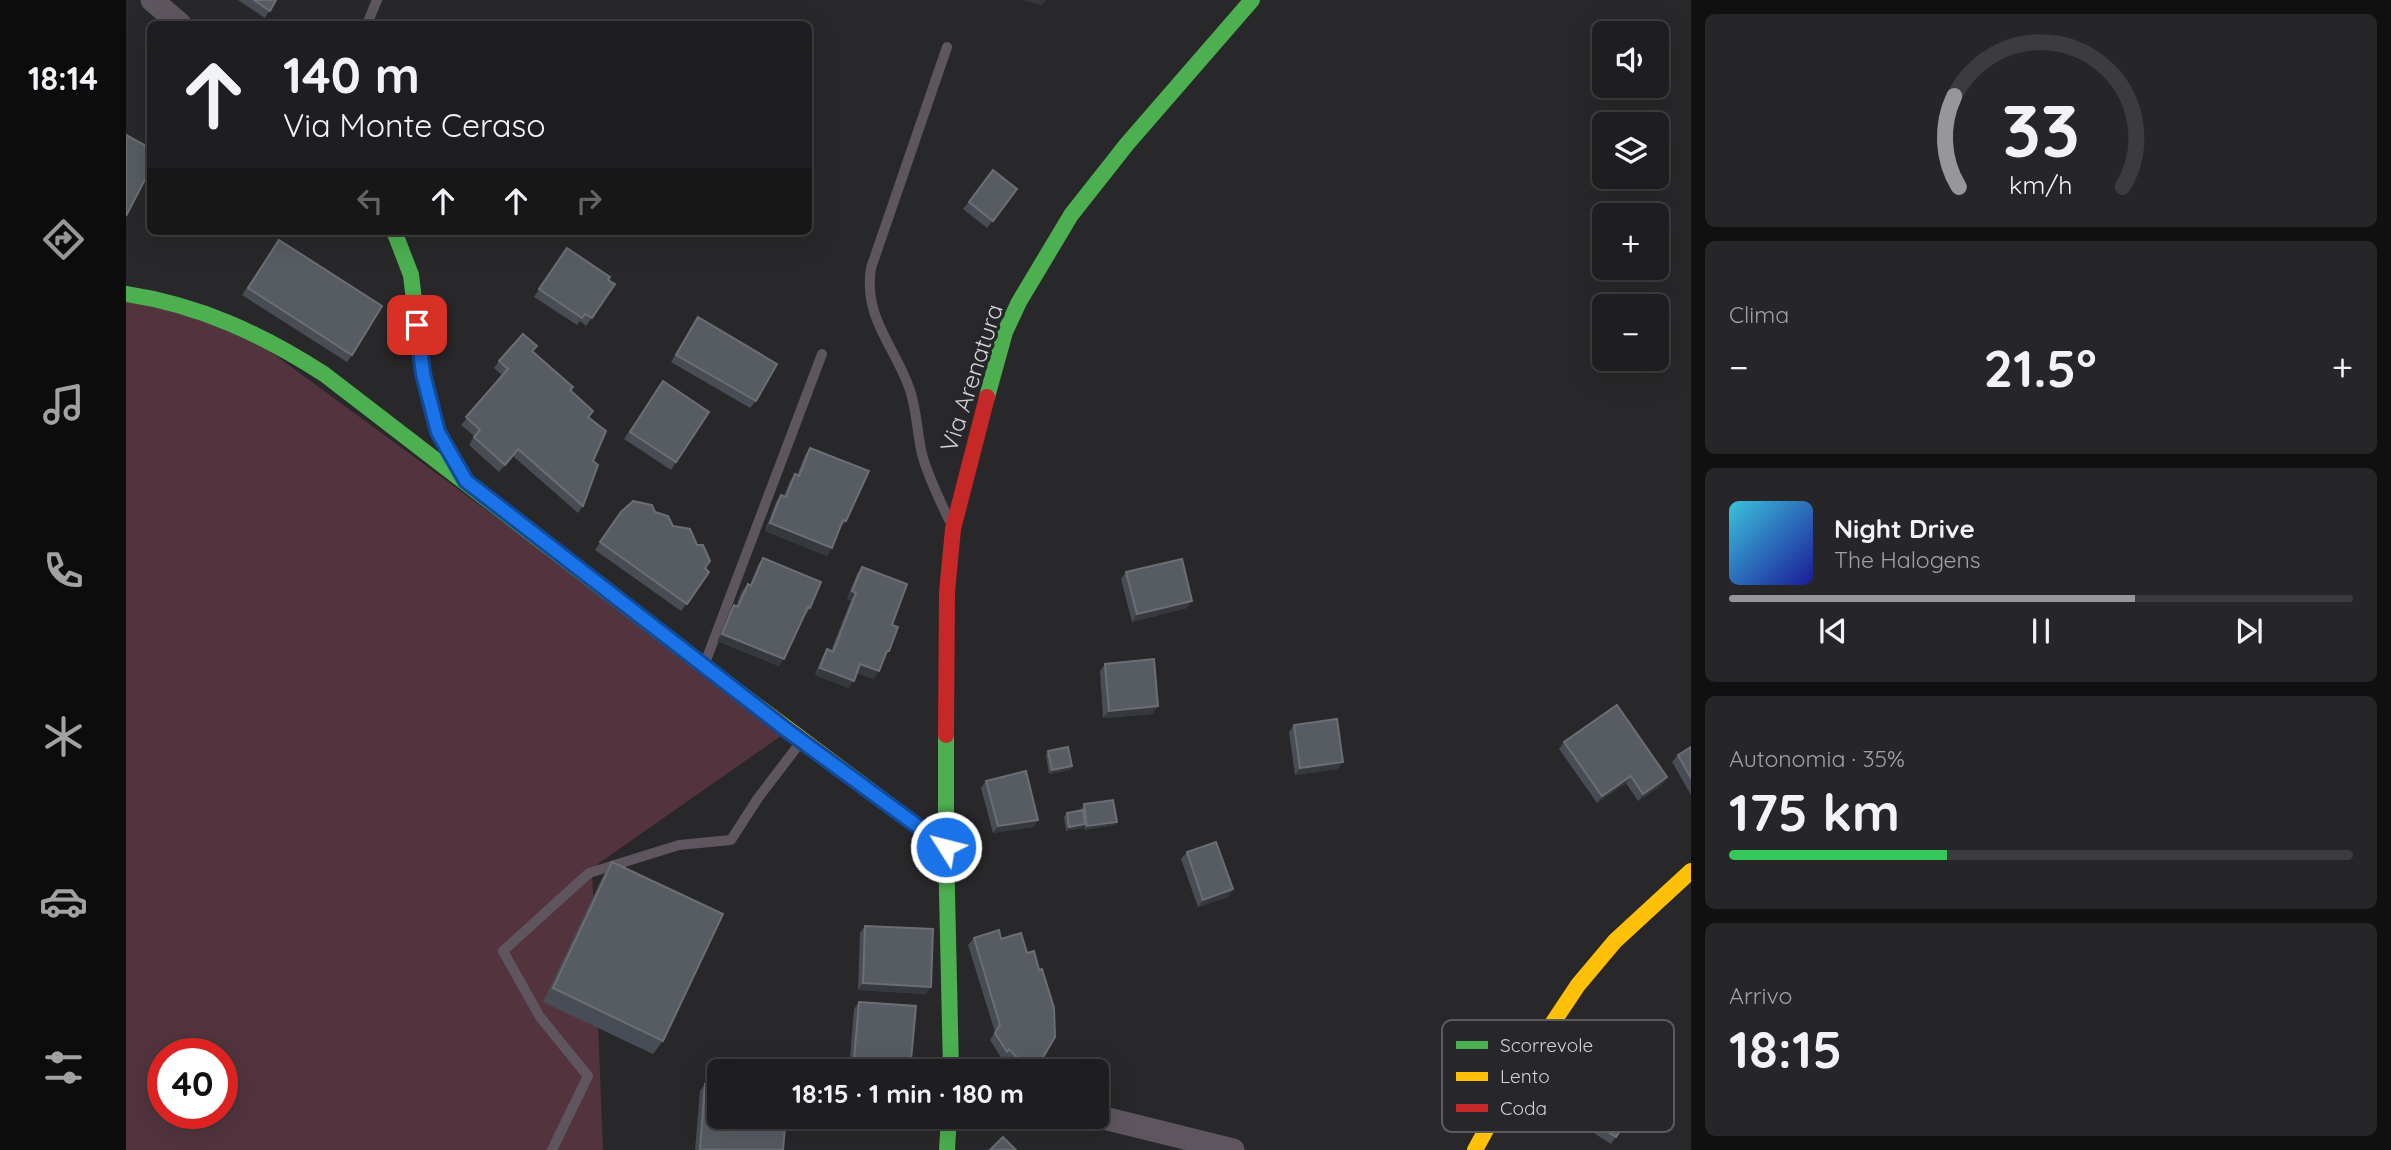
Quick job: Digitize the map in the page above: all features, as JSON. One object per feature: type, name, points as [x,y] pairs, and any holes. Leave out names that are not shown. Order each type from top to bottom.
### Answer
[{"type":"street","points":[[152,0],[176,21]]},
{"type":"street","name":"Via Arenatura","points":[[951,1059],[946,847],[947,592],[953,528],[998,354],[1012,317],[1071,215],[1105,170],[1252,0]]},
{"type":"street","points":[[396,235],[411,275],[423,374],[438,432],[466,481]]},
{"type":"street","points":[[126,294],[195,309],[272,342],[324,374],[802,741],[946,847]]},
{"type":"street","points":[[1555,1020],[1578,985],[1615,941],[1691,870]]},
{"type":"street","points":[[1109,1119],[1233,1150]]},
{"type":"street","points":[[947,1150],[948,1129]]},
{"type":"street","points":[[1475,1150],[1485,1132]]},
{"type":"lane","points":[[368,21],[377,0]]},
{"type":"lane","points":[[947,47],[871,268],[869,290],[879,328],[910,390],[925,466],[953,528]]},
{"type":"lane","points":[[704,665],[822,354]]},
{"type":"lane","points":[[552,1150],[588,1076],[540,1017],[503,951],[589,873],[679,845],[731,840],[802,741]]},
{"type":"shaded area","points":[[126,294],[230,322],[788,731],[592,868],[603,1150],[126,1150]]},
{"type":"building","points":[[254,0],[276,0],[270,11]]},
{"type":"building","points":[[126,135],[147,146],[147,176],[126,216]]},
{"type":"building","points":[[993,170],[1017,189],[993,221],[969,202]]},
{"type":"building","points":[[279,240],[382,306],[352,355],[248,288]]},
{"type":"building","points":[[567,248],[610,277],[608,280],[615,284],[592,318],[585,314],[582,318],[539,289]]},
{"type":"building","points":[[698,317],[777,364],[756,401],[676,355]]},
{"type":"building","points":[[523,334],[537,346],[532,351],[573,387],[570,390],[593,411],[588,417],[606,431],[593,461],[598,465],[583,506],[518,449],[505,465],[474,437],[480,430],[466,417],[508,369],[499,361]]},
{"type":"building","points":[[663,381],[709,412],[676,462],[630,432]]},
{"type":"building","points":[[810,448],[869,471],[846,521],[843,520],[832,548],[770,523],[781,495],[786,497],[795,474],[799,476]]},
{"type":"building","points":[[633,501],[652,505],[655,512],[668,516],[673,526],[690,529],[697,545],[703,545],[710,561],[705,568],[709,572],[687,604],[600,542],[621,512]]},
{"type":"building","points":[[763,558],[821,582],[784,659],[722,634],[734,605],[738,607],[748,584],[751,586]]},
{"type":"building","points":[[1182,559],[1192,601],[1137,614],[1126,572]]},
{"type":"building","points":[[862,567],[907,584],[892,625],[898,627],[879,671],[860,664],[854,681],[820,668],[827,649],[833,652],[856,593],[852,591]]},
{"type":"building","points":[[1154,659],[1158,706],[1109,711],[1105,664]]},
{"type":"building","points":[[1617,705],[1667,777],[1643,794],[1631,776],[1602,796],[1564,742]]},
{"type":"building","points":[[1337,719],[1343,762],[1300,768],[1294,725]]},
{"type":"building","points":[[1068,747],[1072,766],[1052,770],[1048,751]]},
{"type":"building","points":[[1691,747],[1691,778],[1678,755]]},
{"type":"building","points":[[1026,771],[1038,820],[998,826],[986,781]]},
{"type":"building","points":[[1113,800],[1117,822],[1087,826],[1084,804]]},
{"type":"building","points":[[1083,810],[1085,824],[1069,827],[1067,813]]},
{"type":"building","points":[[1216,842],[1233,889],[1203,900],[1187,852]]},
{"type":"building","points":[[612,862],[723,914],[663,1041],[553,988]]},
{"type":"building","points":[[865,926],[933,929],[931,987],[863,983]]},
{"type":"building","points":[[999,930],[1001,939],[1021,933],[1027,953],[1034,951],[1054,1008],[1055,1037],[1042,1059],[1019,1059],[1009,1049],[1007,1052],[995,1033],[1000,1025],[974,938]]},
{"type":"building","points":[[859,1002],[916,1006],[911,1059],[854,1059]]},
{"type":"building","points":[[705,1084],[707,1129],[785,1129],[783,1150],[700,1150]]},
{"type":"building","points":[[1003,1137],[1016,1150],[990,1150]]},
{"type":"traffic: fast","points":[[987,397],[1005,332],[1019,302],[1071,215],[1127,144],[1252,0]]},
{"type":"traffic: fast","points":[[396,235],[411,275],[423,374],[438,432],[458,468]]},
{"type":"traffic: fast","points":[[126,294],[179,306],[229,323],[277,346],[324,374],[693,658]]},
{"type":"traffic: fast","points":[[946,735],[951,1059]]},
{"type":"traffic: fast","points":[[947,1150],[948,1129]]},
{"type":"traffic: slow","points":[[693,658],[946,847]]},
{"type":"traffic: slow","points":[[1555,1020],[1578,985],[1615,941],[1691,871]]},
{"type":"traffic: slow","points":[[1475,1150],[1485,1132]]},
{"type":"traffic: jam","points":[[946,735],[947,592],[953,529],[987,397]]},
{"type":"route","points":[[417,325],[423,374],[438,432],[466,481],[788,731],[946,847]]}]
